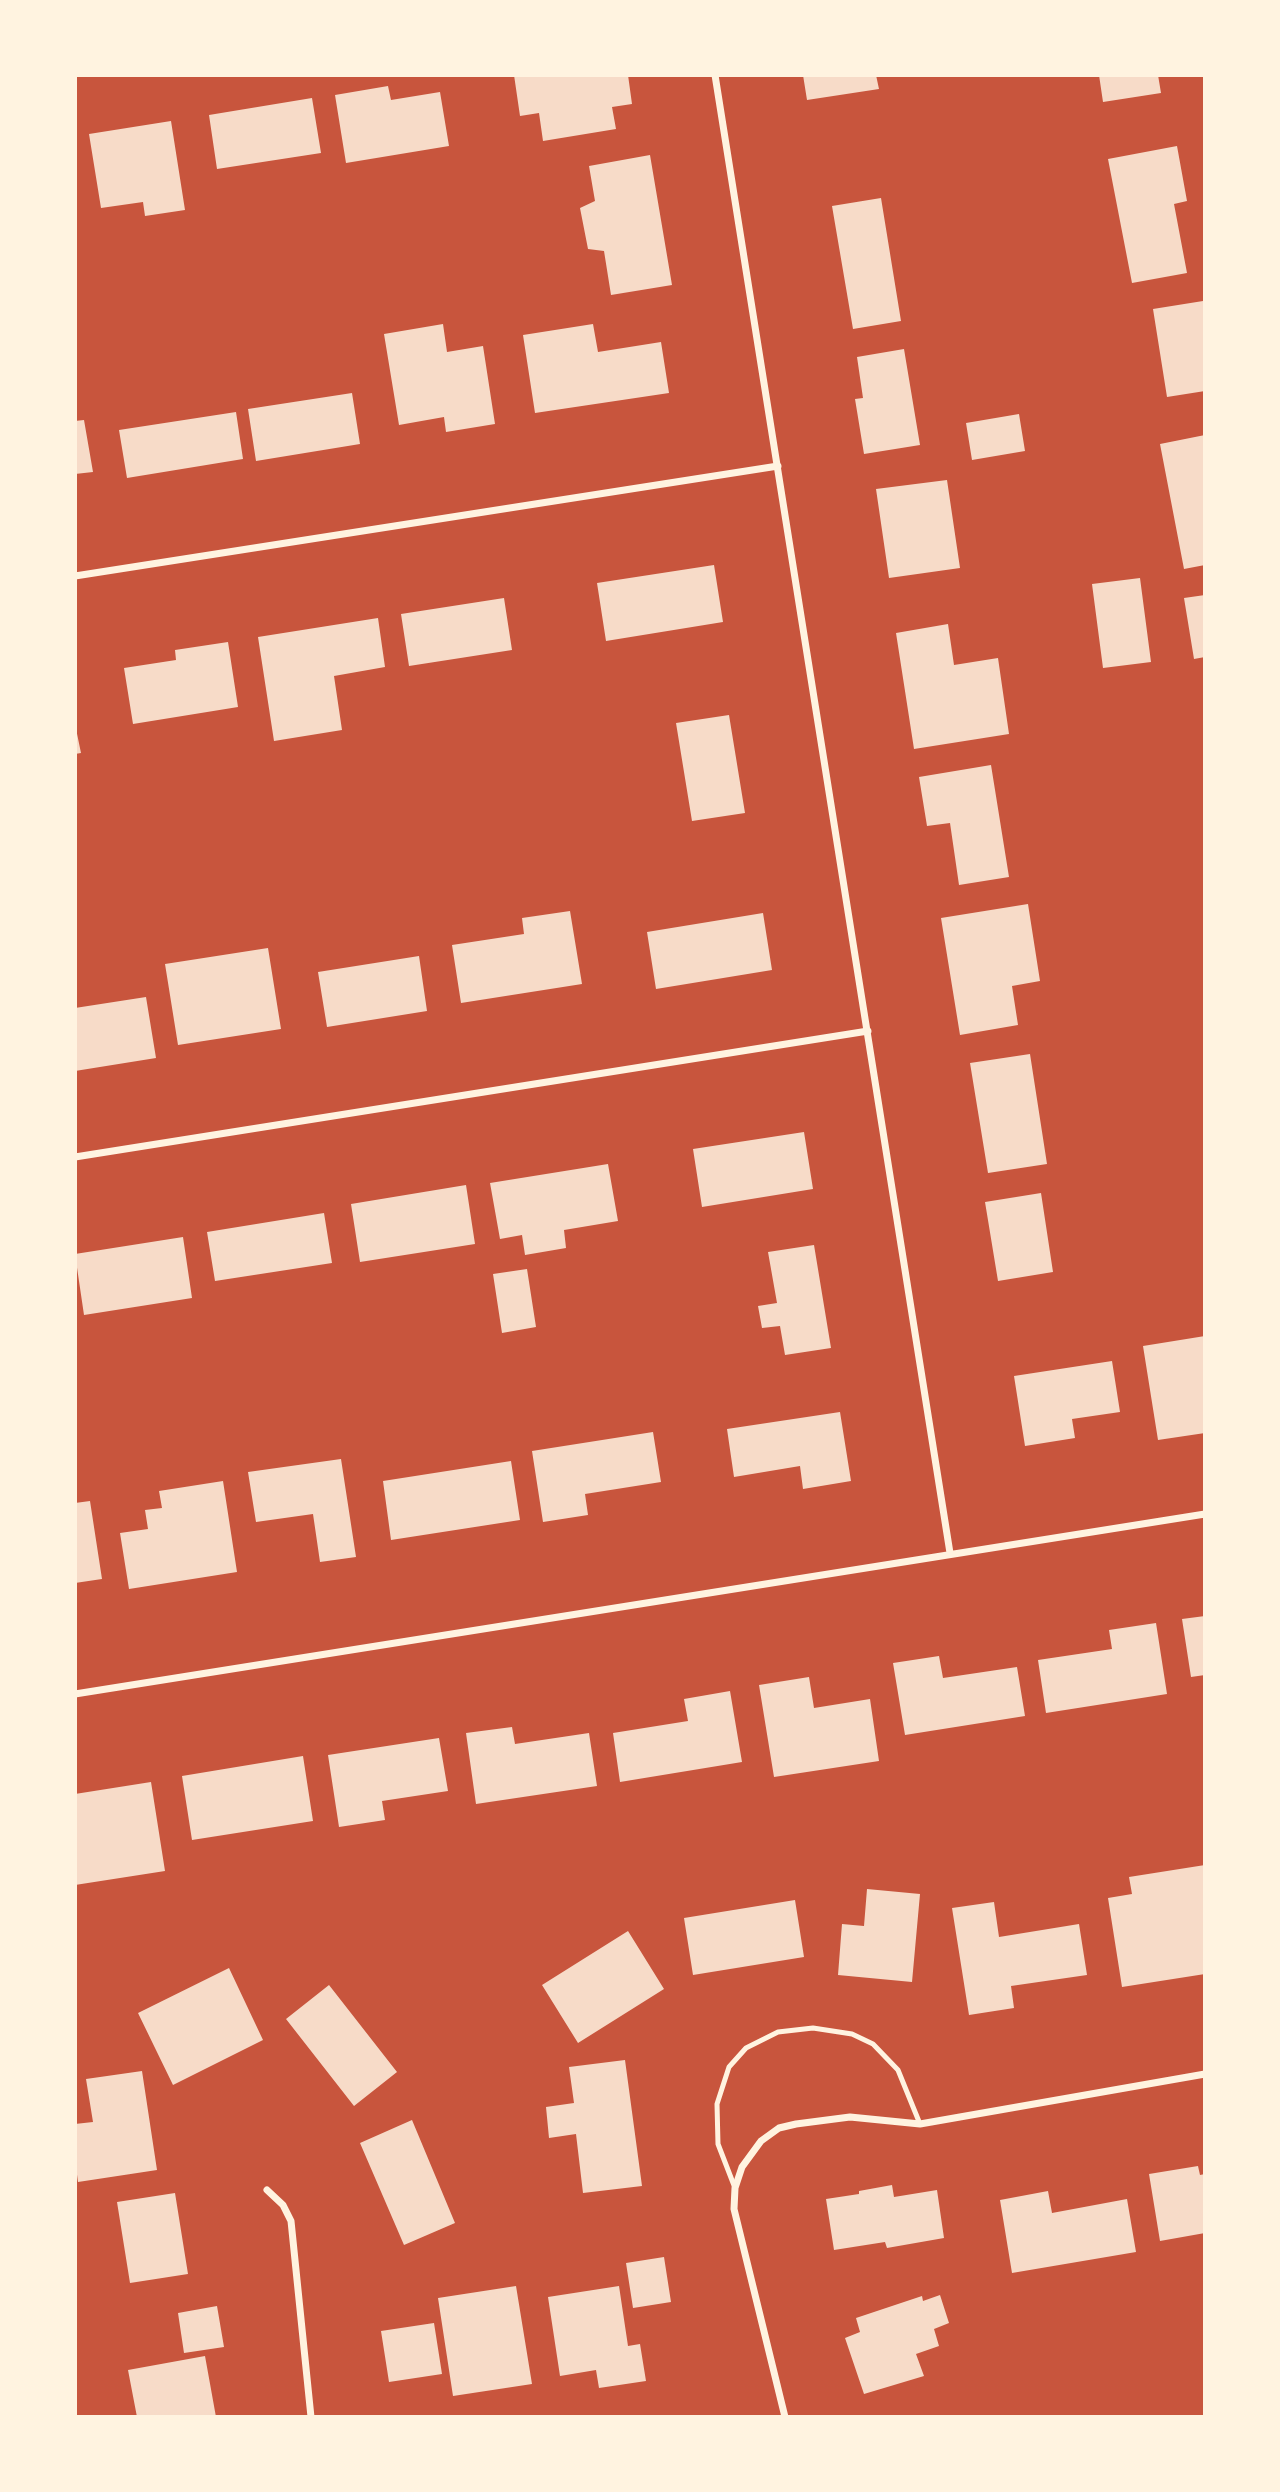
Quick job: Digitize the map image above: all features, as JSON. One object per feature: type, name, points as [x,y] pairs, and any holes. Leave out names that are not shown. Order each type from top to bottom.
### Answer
[{"type":"street","points":[[715,75],[950,1553]]},
{"type":"street","points":[[75,576],[778,466]]},
{"type":"street","points":[[75,1157],[867,1031]]},
{"type":"street","points":[[75,1694],[1205,1514]]},
{"type":"street","points":[[785,2417],[734,2209],[735,2188],[742,2167],[761,2141],[779,2128],[796,2124],[850,2118],[920,2124],[1205,2074]]},
{"type":"street","points":[[267,2190],[284,2205],[291,2221],[311,2417]]},
{"type":"lane","points":[[735,2188],[718,2144],[717,2104],[729,2067],[746,2048],[778,2032],[813,2028],[852,2034],[873,2044],[898,2070],[920,2124]]},
{"type":"building","points":[[514,75],[628,75],[632,104],[612,107],[616,129],[543,141],[539,113],[520,116]]},
{"type":"building","points":[[803,75],[876,75],[879,89],[807,100]]},
{"type":"building","points":[[1099,75],[1158,75],[1161,93],[1103,102]]},
{"type":"building","points":[[388,86],[391,100],[440,92],[449,146],[346,163],[335,95]]},
{"type":"building","points":[[312,98],[321,153],[217,169],[209,115]]},
{"type":"building","points":[[171,121],[185,210],[145,216],[143,202],[101,208],[89,134]]},
{"type":"building","points":[[1177,146],[1187,201],[1174,204],[1187,273],[1132,283],[1108,159]]},
{"type":"building","points":[[650,155],[672,285],[611,295],[604,251],[588,249],[580,208],[595,201],[589,166]]},
{"type":"building","points":[[881,198],[901,321],[853,329],[832,206]]},
{"type":"building","points":[[1203,301],[1205,391],[1167,397],[1153,309]]},
{"type":"building","points":[[443,324],[447,352],[483,346],[495,424],[446,432],[444,417],[399,425],[384,334]]},
{"type":"building","points":[[593,324],[598,352],[661,342],[669,393],[535,413],[523,335]]},
{"type":"building","points":[[904,349],[920,445],[864,454],[855,399],[863,398],[857,357]]},
{"type":"building","points":[[352,393],[360,444],[256,461],[248,409]]},
{"type":"building","points":[[236,412],[243,459],[127,478],[119,430]]},
{"type":"building","points":[[1019,414],[1025,451],[972,460],[966,423]]},
{"type":"building","points":[[84,420],[93,472],[75,474],[75,421]]},
{"type":"building","points":[[1205,435],[1205,565],[1184,569],[1160,444]]},
{"type":"building","points":[[947,480],[960,568],[889,578],[876,489]]},
{"type":"building","points":[[714,565],[723,622],[606,641],[597,583]]},
{"type":"building","points":[[1140,578],[1151,662],[1103,668],[1092,584]]},
{"type":"building","points":[[1205,595],[1205,657],[1194,659],[1184,598]]},
{"type":"building","points":[[504,598],[512,650],[409,666],[401,614]]},
{"type":"building","points":[[378,618],[385,667],[334,676],[342,730],[274,741],[258,637]]},
{"type":"building","points":[[948,624],[954,665],[998,658],[1009,734],[914,749],[896,633]]},
{"type":"building","points":[[228,642],[238,707],[133,724],[124,668],[176,660],[175,650]]},
{"type":"building","points":[[729,715],[745,813],[692,821],[676,723]]},
{"type":"building","points":[[75,724],[81,753],[75,754]]},
{"type":"building","points":[[991,765],[1009,877],[959,885],[950,823],[927,826],[919,777]]},
{"type":"building","points":[[1028,904],[1040,981],[1012,986],[1018,1025],[960,1035],[941,918]]},
{"type":"building","points":[[570,911],[582,984],[461,1003],[452,945],[524,934],[522,918]]},
{"type":"building","points":[[763,913],[772,970],[656,989],[647,932]]},
{"type":"building","points":[[268,948],[281,1029],[178,1045],[165,964]]},
{"type":"building","points":[[419,956],[427,1011],[327,1027],[318,972]]},
{"type":"building","points":[[146,997],[156,1058],[75,1071],[75,1008]]},
{"type":"building","points":[[1030,1054],[1047,1164],[988,1173],[970,1063]]},
{"type":"building","points":[[804,1132],[813,1189],[702,1207],[693,1149]]},
{"type":"building","points":[[608,1164],[618,1221],[564,1230],[566,1248],[525,1255],[522,1235],[500,1239],[490,1183]]},
{"type":"building","points":[[466,1185],[475,1244],[360,1262],[351,1204]]},
{"type":"building","points":[[1041,1193],[1053,1272],[998,1281],[985,1202]]},
{"type":"building","points":[[324,1213],[332,1263],[215,1281],[207,1232]]},
{"type":"building","points":[[183,1237],[192,1298],[84,1315],[75,1254]]},
{"type":"building","points":[[814,1245],[831,1348],[785,1355],[780,1326],[762,1328],[758,1306],[777,1303],[768,1252]]},
{"type":"building","points":[[527,1269],[536,1327],[502,1333],[493,1274]]},
{"type":"building","points":[[1205,1336],[1205,1433],[1158,1440],[1143,1346]]},
{"type":"building","points":[[1112,1361],[1120,1412],[1072,1419],[1075,1438],[1025,1446],[1014,1376]]},
{"type":"building","points":[[840,1412],[851,1481],[803,1489],[800,1466],[734,1477],[727,1429]]},
{"type":"building","points":[[653,1432],[661,1482],[585,1494],[588,1515],[543,1522],[532,1451]]},
{"type":"building","points":[[341,1459],[356,1557],[320,1562],[313,1514],[256,1522],[248,1472]]},
{"type":"building","points":[[511,1461],[520,1520],[391,1540],[383,1481]]},
{"type":"building","points":[[223,1481],[237,1572],[129,1589],[120,1533],[148,1529],[145,1510],[162,1508],[159,1491]]},
{"type":"building","points":[[90,1501],[102,1579],[75,1583],[75,1503]]},
{"type":"building","points":[[1205,1616],[1205,1675],[1191,1677],[1182,1619]]},
{"type":"building","points":[[1156,1623],[1167,1694],[1046,1713],[1038,1660],[1112,1649],[1109,1630]]},
{"type":"building","points":[[939,1656],[943,1678],[1017,1667],[1025,1716],[905,1735],[893,1663]]},
{"type":"building","points":[[809,1677],[814,1708],[870,1699],[879,1761],[774,1777],[759,1685]]},
{"type":"building","points":[[730,1691],[742,1762],[620,1782],[613,1733],[688,1721],[684,1699]]},
{"type":"building","points":[[512,1727],[515,1744],[589,1733],[597,1786],[476,1804],[466,1733]]},
{"type":"building","points":[[439,1738],[448,1791],[382,1801],[385,1820],[339,1827],[328,1755]]},
{"type":"building","points":[[303,1756],[313,1821],[192,1840],[182,1776]]},
{"type":"building","points":[[151,1782],[165,1871],[75,1885],[75,1794]]},
{"type":"building","points":[[1205,1865],[1205,1974],[1122,1987],[1108,1898],[1132,1894],[1129,1877]]},
{"type":"building","points":[[867,1889],[920,1894],[912,1982],[838,1975],[842,1924],[864,1926]]},
{"type":"building","points":[[795,1900],[804,1957],[693,1975],[684,1918]]},
{"type":"building","points":[[994,1902],[999,1937],[1079,1924],[1087,1975],[1011,1986],[1014,2008],[969,2015],[952,1908]]},
{"type":"building","points":[[628,1931],[664,1989],[578,2043],[542,1985]]},
{"type":"building","points":[[229,1968],[263,2040],[173,2085],[138,2013]]},
{"type":"building","points":[[329,1985],[397,2072],[354,2106],[286,2019]]},
{"type":"building","points":[[625,2060],[642,2186],[583,2193],[576,2134],[549,2138],[546,2107],[574,2103],[569,2067]]},
{"type":"building","points":[[142,2071],[157,2170],[78,2182],[75,2124],[93,2122],[86,2079]]},
{"type":"building","points":[[412,2120],[455,2223],[404,2245],[360,2143]]},
{"type":"building","points":[[1198,2166],[1200,2175],[1205,2174],[1205,2233],[1160,2241],[1149,2174]]},
{"type":"building","points":[[892,2185],[894,2197],[937,2190],[944,2238],[887,2248],[885,2242],[834,2250],[826,2199]]},
{"type":"building","points":[[1048,2191],[1052,2213],[1127,2199],[1136,2252],[1012,2273],[1000,2200]]},
{"type":"building","points":[[175,2193],[188,2274],[130,2283],[117,2202]]},
{"type":"building","points":[[664,2257],[671,2302],[633,2308],[626,2263]]},
{"type":"building","points":[[516,2286],[532,2384],[453,2396],[438,2298]]},
{"type":"building","points":[[619,2286],[628,2346],[640,2344],[646,2381],[599,2388],[596,2370],[560,2376],[548,2297]]},
{"type":"building","points":[[940,2295],[949,2323],[934,2329],[939,2346],[916,2354],[924,2376],[864,2394],[845,2338],[860,2332],[856,2318],[922,2296],[923,2301]]},
{"type":"building","points":[[217,2306],[224,2347],[184,2353],[178,2313]]},
{"type":"building","points":[[434,2323],[442,2374],[389,2382],[381,2331]]},
{"type":"building","points":[[205,2356],[216,2417],[137,2417],[128,2370]]}]
